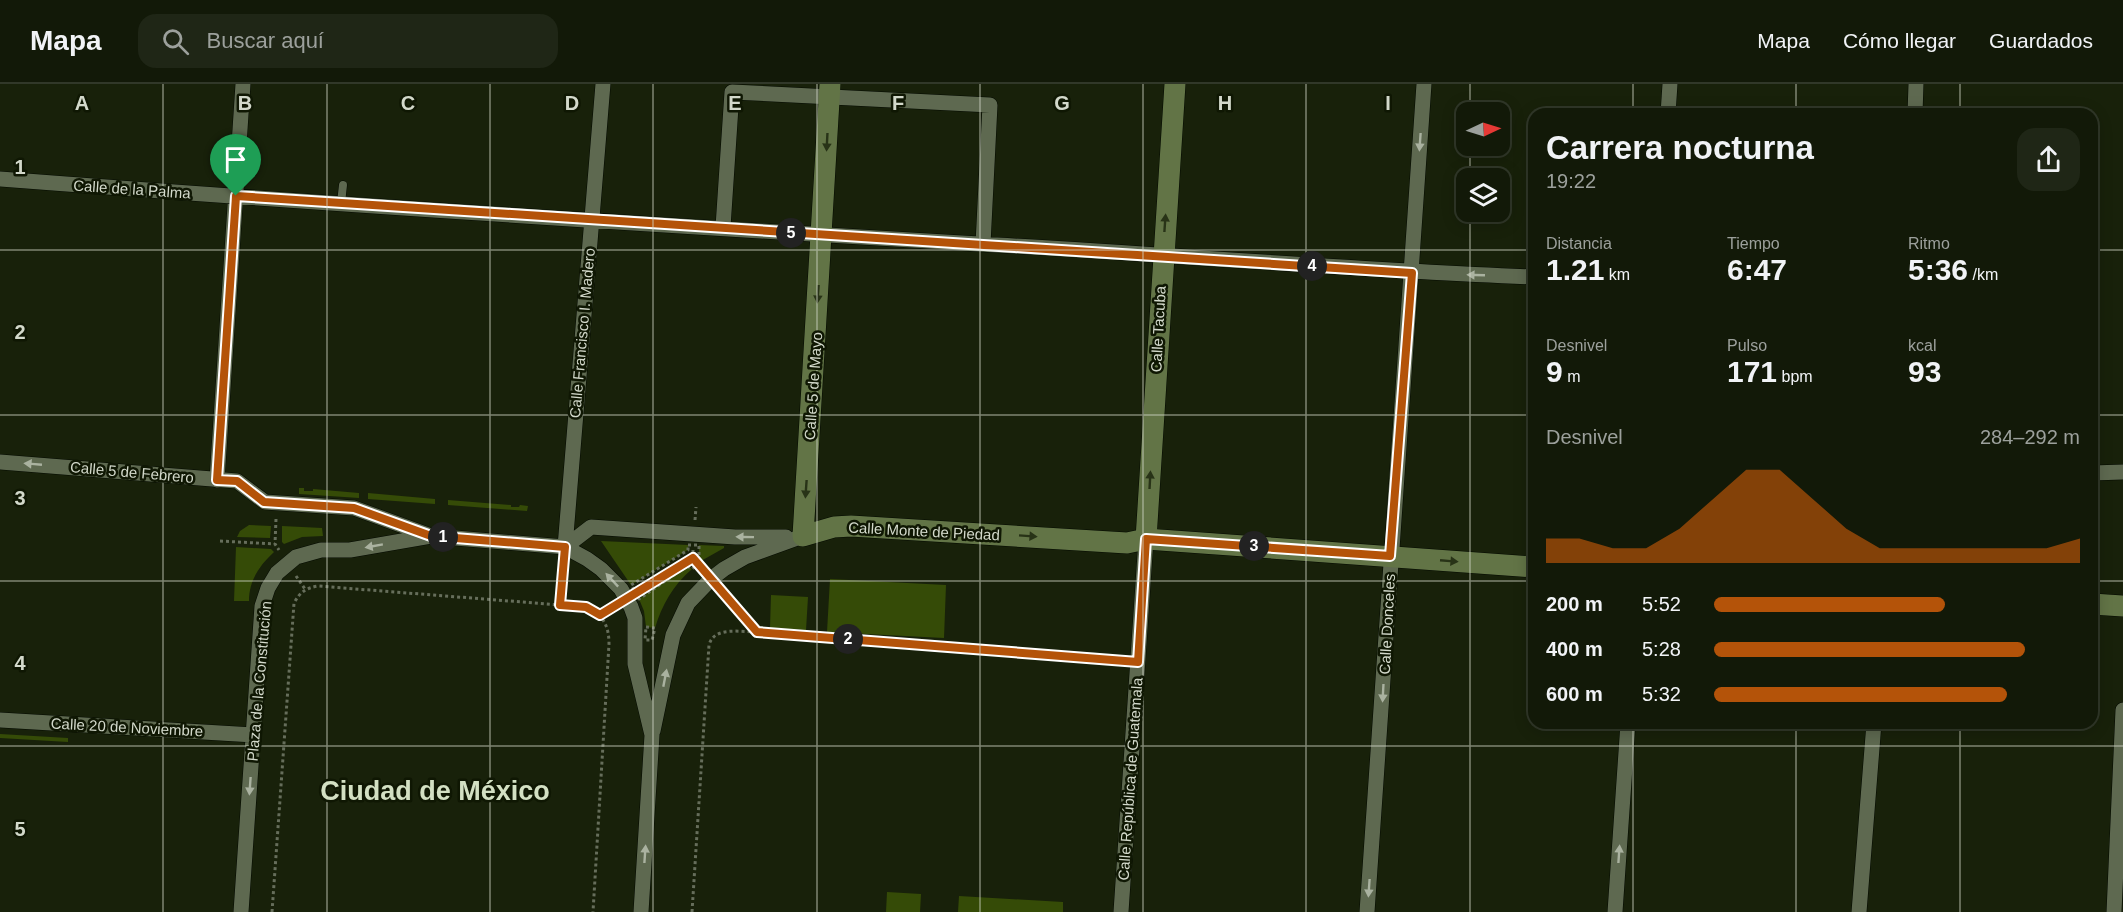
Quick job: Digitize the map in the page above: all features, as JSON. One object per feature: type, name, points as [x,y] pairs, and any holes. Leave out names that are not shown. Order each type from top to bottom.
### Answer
[{"type":"street","points":[[217,480],[243,84]]},
{"type":"street","name":"Calle Francisco I. Madero","points":[[565,547],[603,84]]},
{"type":"street","name":"Calle Tacuba","points":[[1146,539],[1175,84]]},
{"type":"street","name":"Calle Donceles","points":[[1367,912],[1424,84]]},
{"type":"street","points":[[1668,108],[1670,84]]},
{"type":"street","points":[[1915,108],[1916,84]]},
{"type":"street","points":[[723,227],[732,93],[802,97],[830,90],[990,105],[983,244]]},
{"type":"street","name":"Calle 5 de Mayo","points":[[803,536],[830,90]]},
{"type":"street","name":"Calle de la Palma","points":[[0,179],[723,227],[822,236],[983,244],[1412,273],[1528,277]]},
{"type":"street","name":"Calle 5 de Febrero","points":[[0,462],[237,481],[264,502],[354,508],[431,536]]},
{"type":"street","points":[[2098,473],[2123,472]]},
{"type":"street","name":"Calle Monte de Piedad","points":[[565,547],[591,527],[694,540],[803,536],[834,527],[851,526],[1127,543],[1146,539],[1528,567]]},
{"type":"street","name":"Plaza de la Constitución","points":[[241,912],[262,606],[268,588],[277,573],[297,558],[321,550],[350,550],[431,536],[565,547],[601,569],[631,596],[635,618],[635,664],[652,735],[641,912]]},
{"type":"street","points":[[652,735],[673,635],[678,620],[688,603],[711,579],[745,557],[803,536]]},
{"type":"street","name":"Calle República de Guatemala","points":[[1121,912],[1146,539]]},
{"type":"street","points":[[2098,604],[2123,606]]},
{"type":"street","points":[[2114,912],[2123,710]]},
{"type":"street","name":"Calle 20 de Noviembre","points":[[0,720],[254,735]]},
{"type":"street","points":[[1615,912],[1628,729]]},
{"type":"street","points":[[1859,912],[1874,729]]},
{"type":"lane","points":[[341,203],[343,185]]},
{"type":"path","points":[[220,541],[275,544],[277,502]]},
{"type":"path","points":[[696,507],[693,558],[757,632]]},
{"type":"path","points":[[631,596],[639,599],[687,566],[692,569],[698,564],[701,561],[699,545],[694,540]]},
{"type":"path","points":[[631,596],[631,585],[688,550],[688,545],[694,540]]},
{"type":"path","points":[[560,605],[565,547]]},
{"type":"path","points":[[600,615],[693,558]]},
{"type":"path","points":[[272,912],[294,603],[305,589],[318,586],[586,607],[600,615],[606,624],[609,644],[592,912]]},
{"type":"path","points":[[692,912],[711,638],[720,633],[757,632],[1138,662]]},
{"type":"green space","points":[[299,488],[304,488],[304,491],[313,491],[313,489],[359,493],[359,498],[299,494]]},
{"type":"green space","points":[[368,493],[435,499],[435,504],[368,499]]},
{"type":"green space","points":[[448,500],[511,505],[511,507],[528,506],[527,511],[448,505]]},
{"type":"green space","points":[[249,525],[271,526],[270,538],[237,537],[240,531]]},
{"type":"green space","points":[[282,526],[322,528],[323,536],[302,537],[284,544]]},
{"type":"green space","points":[[601,541],[688,545],[688,550],[631,585]]},
{"type":"green space","points":[[699,545],[724,546],[724,548],[701,561]]},
{"type":"green space","points":[[236,547],[271,549],[274,552],[256,574],[251,586],[249,601],[234,601]]},
{"type":"green space","points":[[687,566],[692,569],[669,596],[655,628],[646,627],[644,611],[639,599]]},
{"type":"green space","points":[[830,579],[946,585],[944,638],[827,632]]},
{"type":"green space","points":[[771,595],[808,597],[806,630],[770,628]]},
{"type":"green space","points":[[0,734],[68,738],[68,742],[0,738]]},
{"type":"green space","points":[[887,892],[921,894],[920,912],[886,912]]},
{"type":"green space","points":[[959,896],[1063,902],[1063,912],[958,912]]},
{"type":"district","name":"Ciudad de México","points":[[435,791]]},
{"type":"route","points":[[236,196],[1412,273],[1390,556],[1146,539],[1138,662],[757,632],[693,558],[600,615],[586,607],[560,605],[565,547],[431,536],[354,508],[264,502],[237,481],[217,480],[236,196]]}]
